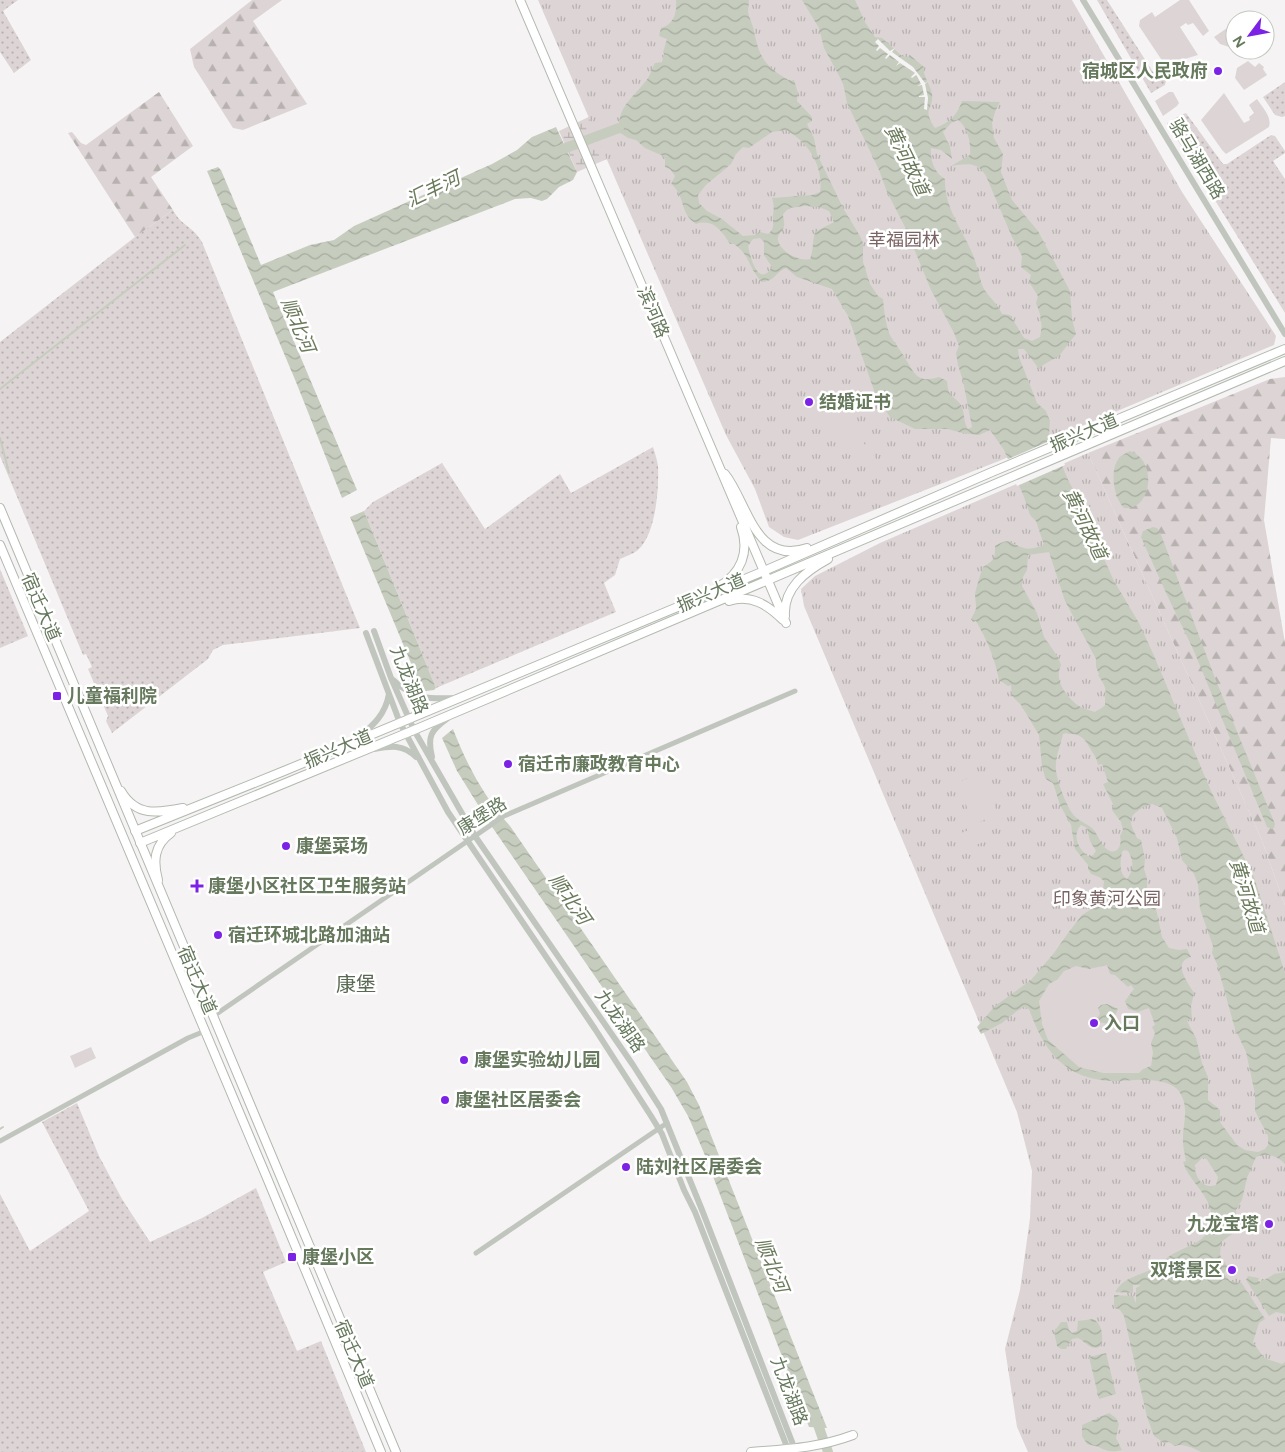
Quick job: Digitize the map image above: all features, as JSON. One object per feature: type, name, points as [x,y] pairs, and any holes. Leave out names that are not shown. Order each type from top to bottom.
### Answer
[{"type":"main road","name":"滨河路","points":[[520,0],[786,623]]},
{"type":"main road","name":"振兴大道","points":[[135,831],[691,602],[992,472],[1285,349]]},
{"type":"main road","name":"振兴大道","points":[[140,843],[406,734],[1285,361]]},
{"type":"main road","points":[[719,466],[733,484],[758,535],[777,549],[801,550],[854,532]]},
{"type":"main road","points":[[691,602],[721,585],[733,575],[745,554],[742,531],[719,466]]},
{"type":"main road","name":"宿迁大道","points":[[0,508],[396,1452]]},
{"type":"main road","points":[[786,623],[785,610],[787,600],[794,585],[802,576],[809,569],[867,538]]},
{"type":"main road","name":"宿迁大道","points":[[0,545],[380,1452]]},
{"type":"main road","points":[[694,611],[737,598],[747,599],[767,606],[786,623]]},
{"type":"main road","points":[[110,772],[127,800],[148,812],[160,812],[205,803]]},
{"type":"main road","points":[[165,904],[157,877],[155,862],[158,847],[165,837],[207,815]]},
{"type":"main road","points":[[751,1452],[792,1450],[831,1443],[853,1435]]},
{"type":"street","name":"骆马湖西路","points":[[1084,0],[1285,334]]},
{"type":"street","name":"九龙湖路","points":[[374,631],[391,678],[414,730],[475,836],[633,1065],[660,1109],[792,1450]]},
{"type":"street","name":"九龙湖路","points":[[366,634],[400,723],[448,812],[595,1029],[658,1128],[695,1212],[792,1450]]},
{"type":"street","points":[[391,678],[404,690],[422,697],[431,699],[461,697]]},
{"type":"street","name":"康堡路","points":[[212,1017],[490,824],[516,810],[795,691]]},
{"type":"street","points":[[353,742],[380,717],[385,709],[389,693]]},
{"type":"street","points":[[434,766],[430,750],[431,734],[434,728],[458,711]]},
{"type":"street","points":[[361,752],[397,746],[411,753],[421,762]]},
{"type":"street","points":[[0,1141],[188,1038],[205,1031]]},
{"type":"street","points":[[476,1253],[667,1123]]},
{"type":"green space","points":[[0,0],[18,0],[3,11],[31,60],[14,73],[0,52]]},
{"type":"green space","points":[[252,0],[282,0],[253,21],[307,104],[243,130],[233,128],[194,67],[190,49]]},
{"type":"green space","name":"幸福园林","points":[[538,0],[1072,0],[1182,192],[1276,336],[1274,345],[999,461],[798,540],[784,537],[769,527],[755,489],[726,435]]},
{"type":"green space","points":[[1097,0],[1107,0],[1153,72],[1158,69],[1166,81],[1165,85],[1151,93]]},
{"type":"green space","points":[[1180,0],[1189,0],[1209,31],[1203,36],[1193,23],[1188,25],[1186,23],[1180,27],[1198,55],[1165,65],[1139,26],[1140,20],[1152,12],[1155,17]]},
{"type":"green space","points":[[1225,29],[1225,46],[1220,44],[1214,37]]},
{"type":"green space","points":[[1248,61],[1255,67],[1259,63],[1264,67],[1263,69],[1267,75],[1244,90],[1235,78],[1237,68]]},
{"type":"green space","points":[[1285,82],[1285,116],[1282,117],[1275,115],[1263,97]]},
{"type":"green space","points":[[159,92],[193,146],[151,177],[173,210],[135,237],[68,133],[72,132],[81,143],[86,145]]},
{"type":"green space","points":[[1169,92],[1173,92],[1179,103],[1163,116],[1155,101]]},
{"type":"green space","points":[[1224,93],[1244,123],[1250,120],[1249,117],[1254,113],[1249,105],[1257,99],[1270,123],[1269,127],[1226,154],[1201,120]]},
{"type":"green space","points":[[616,104],[614,156],[577,172],[559,131]]},
{"type":"green space","points":[[1186,113],[1223,164],[1227,164],[1271,135],[1275,136],[1285,151],[1285,153],[1273,161],[1285,179],[1285,313],[1167,123]]},
{"type":"green space","points":[[173,210],[176,216],[195,232],[202,242],[360,628],[223,645],[213,650],[208,659],[112,733],[106,721],[108,716],[88,669],[92,667],[86,654],[83,655],[0,456],[0,342],[135,237]]},
{"type":"green space","points":[[1285,377],[1285,439],[1271,438],[1264,520],[1285,643],[1285,905],[1261,838],[1088,453],[1270,379]]},
{"type":"green space","points":[[829,401],[856,421],[862,441],[877,460],[877,463],[869,463],[851,455],[833,440],[812,418],[810,411],[816,402]]},
{"type":"green space","points":[[653,447],[658,466],[658,487],[653,522],[644,543],[632,554],[620,559],[615,575],[604,583],[616,612],[436,688],[364,511],[373,502],[442,463],[485,529],[560,474],[571,493]]},
{"type":"green space","name":"印象黄河公园","points":[[1088,453],[1261,838],[1285,905],[1285,1452],[1028,1452],[1017,1427],[1005,1349],[1020,1290],[1030,1218],[1032,1171],[1017,1112],[804,606],[801,589],[815,576],[880,543]]},
{"type":"green space","points":[[0,569],[28,636],[0,648]]},
{"type":"green space","points":[[983,773],[998,815],[973,824],[958,782]]},
{"type":"green space","points":[[987,824],[992,839],[964,849],[958,834]]},
{"type":"green space","points":[[1107,965],[1128,987],[1130,985],[1134,989],[1125,1001],[1138,1012],[1149,1008],[1155,1026],[1154,1037],[1151,1043],[1153,1053],[1151,1066],[1139,1073],[1103,1073],[1079,1067],[1048,1040],[1042,1024],[1039,1001],[1049,984],[1058,979],[1064,971],[1076,966],[1089,969]]},
{"type":"green space","points":[[91,1047],[96,1058],[75,1068],[70,1056]]},
{"type":"green space","points":[[77,1103],[99,1156],[122,1199],[150,1242],[202,1218],[256,1188],[286,1262],[263,1272],[297,1351],[321,1341],[366,1452],[0,1452],[0,1194],[30,1251],[89,1211],[42,1122]]},
{"type":"water","name":"黄河故道","points":[[676,0],[749,0],[748,10],[761,55],[775,71],[790,81],[794,80],[798,93],[797,101],[812,117],[812,121],[807,124],[814,138],[817,154],[843,208],[863,243],[863,262],[870,284],[878,296],[883,299],[891,337],[917,376],[926,379],[939,377],[947,381],[950,394],[961,405],[968,429],[972,427],[956,353],[959,346],[954,333],[931,290],[905,227],[847,103],[843,83],[824,48],[819,28],[802,0],[855,0],[865,22],[875,37],[882,38],[902,56],[911,56],[924,67],[924,74],[932,94],[928,112],[935,128],[952,118],[958,111],[962,101],[1000,102],[992,123],[994,138],[1003,154],[1001,172],[1012,200],[1038,231],[1070,291],[1072,319],[1076,334],[1059,356],[1039,369],[1024,349],[1018,349],[1019,357],[1037,403],[1046,411],[1050,421],[1049,435],[1069,482],[1081,502],[1114,581],[1139,623],[1211,791],[1254,877],[1285,973],[1285,1164],[1272,1156],[1256,1157],[1247,1178],[1242,1200],[1236,1210],[1236,1228],[1232,1234],[1221,1242],[1220,1255],[1227,1266],[1224,1274],[1230,1281],[1241,1282],[1265,1319],[1259,1323],[1253,1342],[1264,1358],[1282,1364],[1285,1362],[1285,1452],[1201,1452],[1184,1446],[1175,1446],[1169,1442],[1164,1443],[1154,1436],[1147,1417],[1124,1316],[1120,1310],[1114,1307],[1114,1295],[1133,1296],[1136,1303],[1136,1288],[1141,1285],[1133,1285],[1133,1293],[1115,1292],[1123,1283],[1132,1277],[1153,1269],[1168,1257],[1200,1240],[1210,1228],[1212,1219],[1208,1202],[1183,1162],[1186,1161],[1183,1142],[1185,1109],[1182,1096],[1178,1090],[1160,1081],[1112,1081],[1081,1075],[1058,1060],[1049,1050],[1029,1009],[1024,1007],[1002,1023],[981,1034],[977,1027],[995,1006],[1031,980],[1082,915],[1102,899],[1104,881],[1091,874],[1088,865],[1075,849],[1071,825],[1060,805],[1053,783],[1045,777],[1039,735],[1021,705],[1012,696],[1011,685],[1008,686],[999,680],[987,642],[976,621],[973,622],[971,619],[976,610],[975,593],[981,573],[983,567],[993,559],[995,546],[1008,541],[1026,549],[1044,545],[1036,521],[1030,515],[1004,450],[990,430],[979,435],[948,429],[915,429],[890,417],[876,396],[848,316],[832,289],[797,277],[786,268],[770,280],[762,282],[757,277],[744,253],[734,244],[730,244],[716,227],[707,223],[696,224],[687,215],[679,194],[671,184],[675,176],[670,169],[665,167],[663,156],[645,148],[636,140],[628,138],[619,132],[619,123],[624,108],[648,78],[655,63],[662,62],[667,39],[659,36],[661,28],[672,21]],"holes":[[[958,120],[964,127],[969,140],[970,155],[951,166],[971,165],[983,171],[1022,256],[1021,267],[1031,275],[1029,282],[1038,296],[1036,303],[1041,324],[1040,337],[1032,341],[1024,338],[1010,315],[1002,314],[982,285],[973,255],[951,209],[945,179],[935,169],[932,161],[931,148],[941,150],[952,159],[950,147],[943,132],[951,123]],[[786,130],[801,141],[813,156],[821,182],[820,192],[812,195],[772,198],[774,206],[773,225],[770,232],[768,234],[760,232],[755,235],[743,236],[722,219],[707,211],[699,203],[698,195],[706,185],[731,164],[736,154],[743,147],[749,148],[772,132]],[[805,206],[819,207],[829,211],[834,222],[815,232],[810,259],[801,259],[791,255],[782,248],[778,238],[784,225],[783,214],[789,208]],[[760,238],[764,242],[764,255],[772,267],[767,273],[763,274],[759,273],[753,263],[748,246],[753,239]],[[1049,552],[1065,601],[1096,659],[1098,675],[1105,688],[1105,705],[1095,712],[1076,704],[1062,686],[1059,676],[1061,665],[1058,657],[1044,637],[1037,613],[1022,586],[1023,577],[1027,570],[1028,555]],[[1067,733],[1082,738],[1096,758],[1098,765],[1102,764],[1108,782],[1103,784],[1113,804],[1112,810],[1121,822],[1123,830],[1120,836],[1121,842],[1116,851],[1113,852],[1104,847],[1093,829],[1074,816],[1067,805],[1059,785],[1056,760],[1063,734]],[[1152,804],[1162,808],[1177,838],[1182,860],[1194,874],[1198,884],[1200,909],[1213,946],[1212,953],[1217,964],[1235,1029],[1246,1052],[1255,1094],[1255,1111],[1268,1136],[1268,1145],[1265,1149],[1258,1152],[1245,1150],[1237,1145],[1220,1122],[1220,1110],[1208,1100],[1208,1077],[1202,1063],[1196,1038],[1187,1021],[1192,1018],[1191,1006],[1194,993],[1185,978],[1182,963],[1191,957],[1187,949],[1169,948],[1162,937],[1153,900],[1147,892],[1147,878],[1144,869],[1145,859],[1141,840],[1137,838],[1131,824],[1133,816],[1138,810]],[[1081,825],[1087,828],[1090,841],[1096,851],[1093,855],[1089,857],[1082,851],[1076,838]],[[1124,850],[1128,851],[1132,865],[1127,879],[1121,871],[1122,852]],[[1107,965],[1110,974],[1115,975],[1128,987],[1131,985],[1134,989],[1125,1001],[1128,1009],[1138,1012],[1149,1008],[1155,1025],[1152,1027],[1155,1033],[1151,1043],[1153,1053],[1151,1066],[1139,1073],[1103,1073],[1079,1067],[1048,1040],[1042,1024],[1039,1001],[1049,984],[1058,979],[1064,971],[1076,966],[1089,969]],[[1202,1158],[1206,1158],[1218,1177],[1216,1185],[1208,1186],[1204,1184],[1196,1174],[1195,1165]]]},
{"type":"water","points":[[556,127],[577,172],[573,180],[559,187],[547,199],[542,201],[531,198],[515,199],[273,292],[357,490],[342,498],[296,382],[207,171],[218,167],[221,170],[261,265],[310,245],[334,240],[354,226],[492,164],[517,150],[532,137]]},
{"type":"water","points":[[1130,451],[1139,456],[1145,464],[1148,484],[1146,494],[1141,502],[1133,507],[1124,508],[1118,498],[1114,485],[1114,472],[1118,459]]},
{"type":"water","points":[[364,511],[436,688],[434,690],[426,691],[421,687],[350,517]]},
{"type":"water","points":[[1153,527],[1157,528],[1160,532],[1215,678],[1275,824],[1274,828],[1267,827],[1193,649],[1141,537],[1143,531]]},
{"type":"water","points":[[453,729],[470,768],[484,792],[510,826],[687,1082],[699,1105],[827,1428],[809,1427],[688,1116],[671,1087],[488,821],[457,771],[442,738]]},
{"type":"water","points":[[1107,1004],[1118,1009],[1112,1022],[1108,1024],[1099,1022],[1097,1018],[1100,1014],[1098,1008],[1101,1005]]},
{"type":"water","points":[[1285,1272],[1285,1314],[1276,1312],[1269,1316],[1246,1280],[1248,1276],[1259,1278],[1258,1281],[1261,1282],[1262,1279],[1265,1280],[1274,1274]]},
{"type":"water","points":[[1093,1319],[1102,1331],[1101,1346],[1097,1348],[1091,1347],[1078,1338],[1072,1339],[1066,1349],[1061,1349],[1057,1346],[1054,1332],[1061,1322],[1067,1322],[1072,1333],[1077,1331],[1078,1321]]},
{"type":"water","points":[[1106,1353],[1116,1394],[1099,1399],[1089,1357]]},
{"type":"water","points":[[1109,1413],[1116,1418],[1119,1424],[1116,1438],[1122,1450],[1107,1451],[1087,1444],[1082,1436],[1082,1425]]},
{"type":"pier","points":[[878,39],[890,51],[895,48],[892,52],[913,67],[925,83],[928,81],[925,84],[928,98],[927,110],[924,109],[925,97],[919,97],[924,95],[922,85],[917,86],[921,84],[916,75],[911,77],[915,73],[900,63],[896,66],[899,62],[890,55],[886,59],[888,54],[880,48],[877,51],[879,46],[875,42]]},
{"type":"pier","points":[[1054,439],[1065,465],[1017,486],[1006,460]]},
{"type":"waterway","name":"汇丰河","points":[[555,152],[619,128]]},
{"type":"waterway","points":[[0,389],[185,245]]},
{"type":"waterway","points":[[0,438],[9,473]]},
{"type":"waterway","name":"顺北河","points":[[815,1416],[823,1439]]},
{"type":"place","name":"宿城区人民政府","points":[[1218,71]]},
{"type":"place","name":"结婚证书","points":[[809,402]]},
{"type":"place","name":"儿童福利院","points":[[57,696]]},
{"type":"place","name":"宿迁市廉政教育中心","points":[[508,764]]},
{"type":"place","name":"康堡菜场","points":[[286,846]]},
{"type":"place","name":"康堡小区社区卫生服务站","points":[[197,886]]},
{"type":"place","name":"宿迁环城北路加油站","points":[[218,935]]},
{"type":"place","name":"入口","points":[[1094,1023]]},
{"type":"place","name":"康堡实验幼儿园","points":[[464,1060]]},
{"type":"place","name":"康堡社区居委会","points":[[445,1100]]},
{"type":"place","name":"陆刘社区居委会","points":[[626,1167]]},
{"type":"place","name":"九龙宝塔","points":[[1269,1224]]},
{"type":"place","name":"康堡小区","points":[[292,1257]]},
{"type":"place","name":"双塔景区","points":[[1232,1270]]},
{"type":"district","name":"康堡","points":[[356,984]]}]
